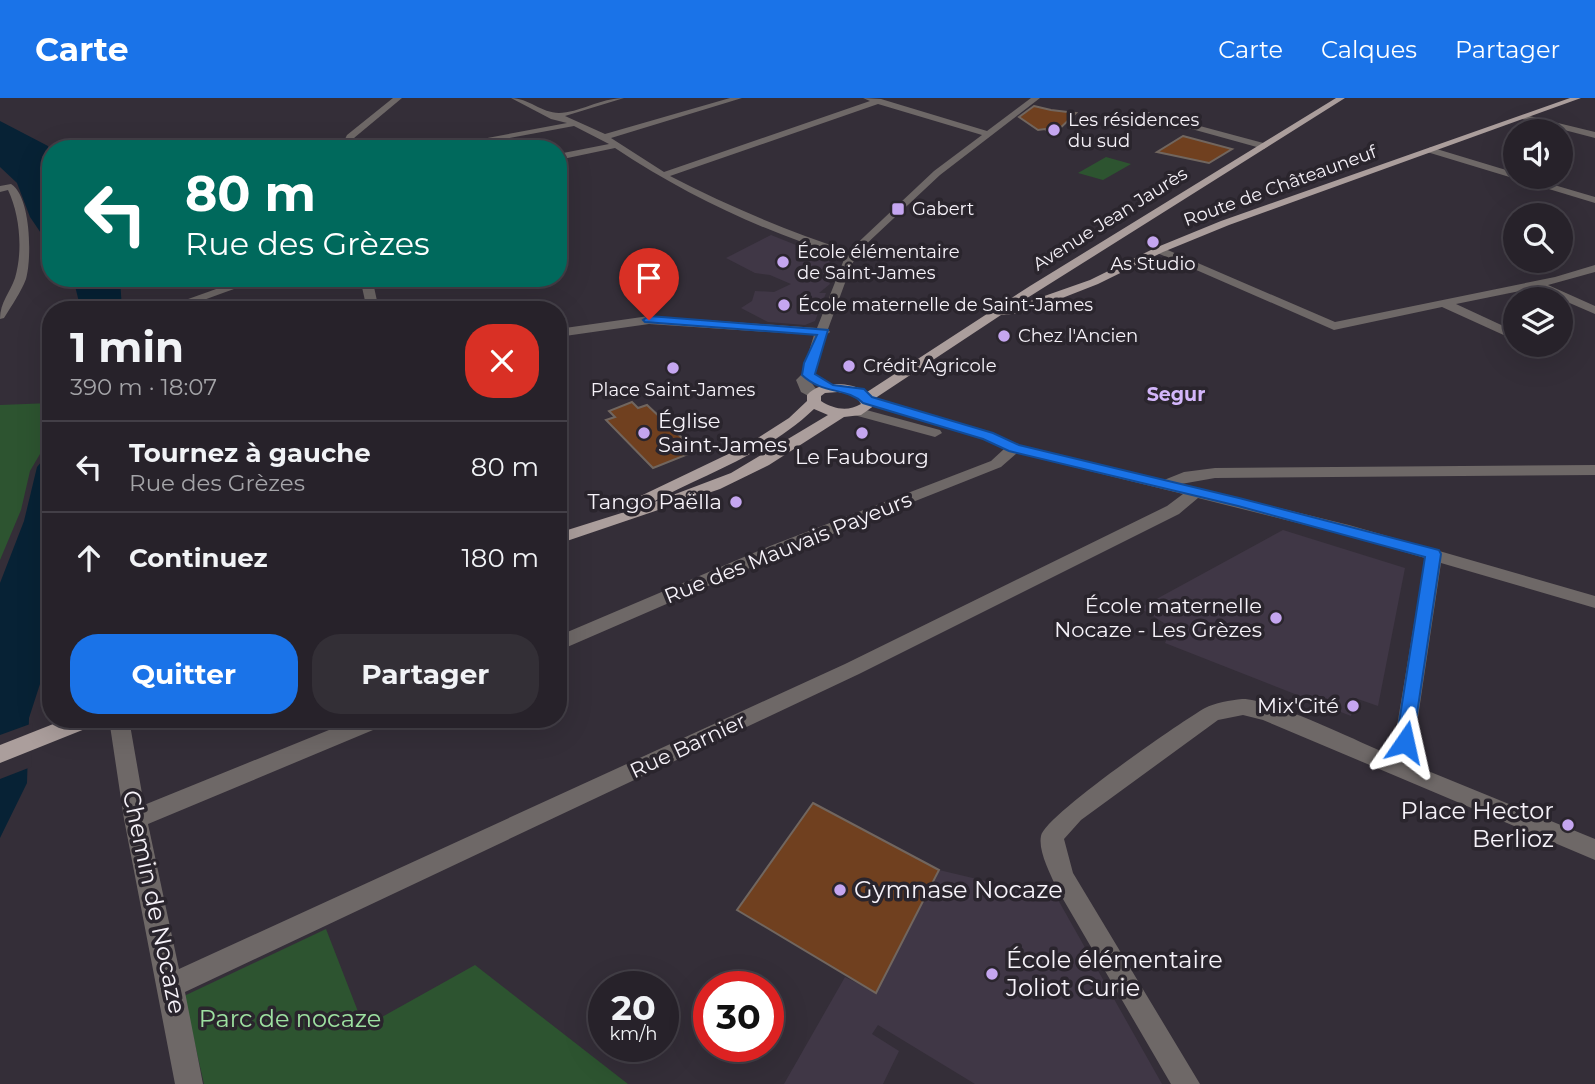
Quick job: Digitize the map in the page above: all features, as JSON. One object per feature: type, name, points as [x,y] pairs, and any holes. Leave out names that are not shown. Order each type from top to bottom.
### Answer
[{"type":"main road","name":"Avenue Jean Jaurès","points":[[865,403],[901,373],[1341,98]]},
{"type":"main road","name":"Route de Châteauneuf","points":[[997,312],[1020,310],[1094,282],[1159,250],[1573,98]]},
{"type":"main road","name":"Avenue Jean Jaurès","points":[[849,390],[901,373]]},
{"type":"main road","points":[[567,536],[671,502],[734,477],[775,456],[842,412],[865,403],[849,390],[830,388],[814,398],[793,425],[766,443],[656,493],[612,520]]},
{"type":"main road","points":[[814,398],[818,406],[842,412]]},
{"type":"main road","points":[[0,754],[66,728]]},
{"type":"street","points":[[348,140],[398,98]]},
{"type":"street","points":[[515,98],[605,137],[664,175],[720,206],[798,238],[851,255]]},
{"type":"street","points":[[554,117],[620,98]]},
{"type":"street","points":[[713,98],[722,103]]},
{"type":"street","points":[[605,137],[737,98]]},
{"type":"street","points":[[867,98],[988,134]]},
{"type":"street","points":[[814,398],[806,389],[803,380],[808,375],[810,363],[851,255],[937,173],[1035,98]]},
{"type":"street","points":[[664,175],[878,101]]},
{"type":"street","points":[[1144,113],[1264,146]]},
{"type":"street","points":[[1525,117],[1595,135]]},
{"type":"street","points":[[484,140],[576,124]]},
{"type":"street","points":[[567,155],[619,145]]},
{"type":"street","points":[[1430,150],[1503,172]]},
{"type":"street","points":[[0,315],[21,277],[24,232],[18,198],[5,188]]},
{"type":"street","points":[[1559,189],[1595,200]]},
{"type":"street","points":[[1159,250],[1334,326],[1445,304],[1595,268]]},
{"type":"street","points":[[1535,284],[1595,310]]},
{"type":"street","points":[[190,301],[232,287]]},
{"type":"street","points":[[1445,304],[1503,331]]},
{"type":"street","points":[[567,331],[649,320],[824,332]]},
{"type":"street","points":[[808,375],[830,388]]},
{"type":"street","points":[[865,403],[987,447],[1014,448],[1167,484],[1434,554],[1595,601]]},
{"type":"street","name":"Rue des Mauvais Payeurs","points":[[567,640],[776,550],[996,464],[1014,448]]},
{"type":"street","points":[[1167,484],[1184,477],[1215,473],[1595,470]]},
{"type":"street","name":"Rue Barnier","points":[[172,985],[852,669],[1173,510],[1195,492]]},
{"type":"street","points":[[1400,769],[1434,554]]},
{"type":"street","points":[[1186,1084],[1063,879],[1052,836],[1073,813],[1213,713],[1243,706],[1267,713],[1595,849]]},
{"type":"street","name":"Chemin de Nocaze","points":[[120,728],[135,819],[172,985],[189,1084]]},
{"type":"street","points":[[135,819],[356,728]]},
{"type":"shaded area","points":[[771,235],[826,257],[833,266],[827,276],[830,284],[819,293],[826,293],[815,321],[805,325],[768,322],[741,308],[752,301],[755,291],[774,292],[791,284],[770,275],[755,273],[726,258]]},
{"type":"shaded area","name":"École maternelle Nocaze - Les Grèzes","points":[[1283,530],[1405,568],[1378,706],[1355,698],[1351,716],[1165,643],[1172,628],[1140,608]]},
{"type":"shaded area","name":"École élémentaire Joliot Curie","points":[[939,870],[1057,898],[1162,1084],[975,1084],[878,1025],[872,1034],[899,1051],[883,1084],[784,1084],[845,977],[875,992]]},
{"type":"green space","points":[[1106,157],[1131,164],[1103,180],[1078,173]]},
{"type":"green space","points":[[42,403],[42,451],[30,471],[21,510],[0,560],[0,405]]},
{"type":"green space","name":"Parc de nocaze","points":[[326,929],[364,1027],[475,965],[588,1053],[588,1062],[600,1062],[628,1084],[204,1084],[184,996]]},
{"type":"water","points":[[0,121],[42,143],[42,235],[30,217],[17,183],[0,167]]},
{"type":"water","points":[[75,287],[121,287],[121,301],[79,301]]},
{"type":"water","points":[[42,461],[42,678],[29,718],[27,783],[0,838],[0,583],[24,521],[37,467]]},
{"type":"pier","points":[[33,723],[31,767],[0,779],[0,735]]},
{"type":"building","points":[[1034,106],[1076,113],[1053,135],[1045,129],[1038,130],[1019,117]]},
{"type":"building","points":[[1183,136],[1232,149],[1209,163],[1157,152]]},
{"type":"building","name":"Église Saint-James","points":[[632,402],[638,408],[647,405],[696,451],[653,468],[606,420],[615,417],[609,411]]},
{"type":"building","name":"Gymnase Nocaze","points":[[813,803],[939,870],[876,993],[737,910]]},
{"type":"place","name":"Les résidences du sud","points":[[1054,130]]},
{"type":"place","name":"Gabert","points":[[898,209]]},
{"type":"place","name":"As Studio","points":[[1153,242]]},
{"type":"place","name":"École élémentaire de Saint-James","points":[[783,262]]},
{"type":"place","name":"École maternelle de Saint-James","points":[[784,305]]},
{"type":"place","name":"Chez l'Ancien","points":[[1004,336]]},
{"type":"place","name":"Crédit Agricole","points":[[849,366]]},
{"type":"place","name":"Place Saint-James","points":[[673,368]]},
{"type":"place","name":"Église Saint-James","points":[[644,433]]},
{"type":"place","name":"Le Faubourg","points":[[862,433]]},
{"type":"place","name":"Tango Paëlla","points":[[736,502]]},
{"type":"place","name":"École maternelle Nocaze - Les Grèzes","points":[[1276,618]]},
{"type":"place","name":"Mix'Cité","points":[[1353,706]]},
{"type":"place","name":"Place Hector Berlioz","points":[[1568,825]]},
{"type":"place","name":"Gymnase Nocaze","points":[[840,890]]},
{"type":"place","name":"École élémentaire Joliot Curie","points":[[992,974]]},
{"type":"district","name":"Segur","points":[[1176,394]]},
{"type":"route","points":[[649,320],[824,332],[810,363],[808,375],[830,388],[859,392],[868,400],[988,436],[1014,448],[1239,502],[1434,554],[1405,742]]}]
